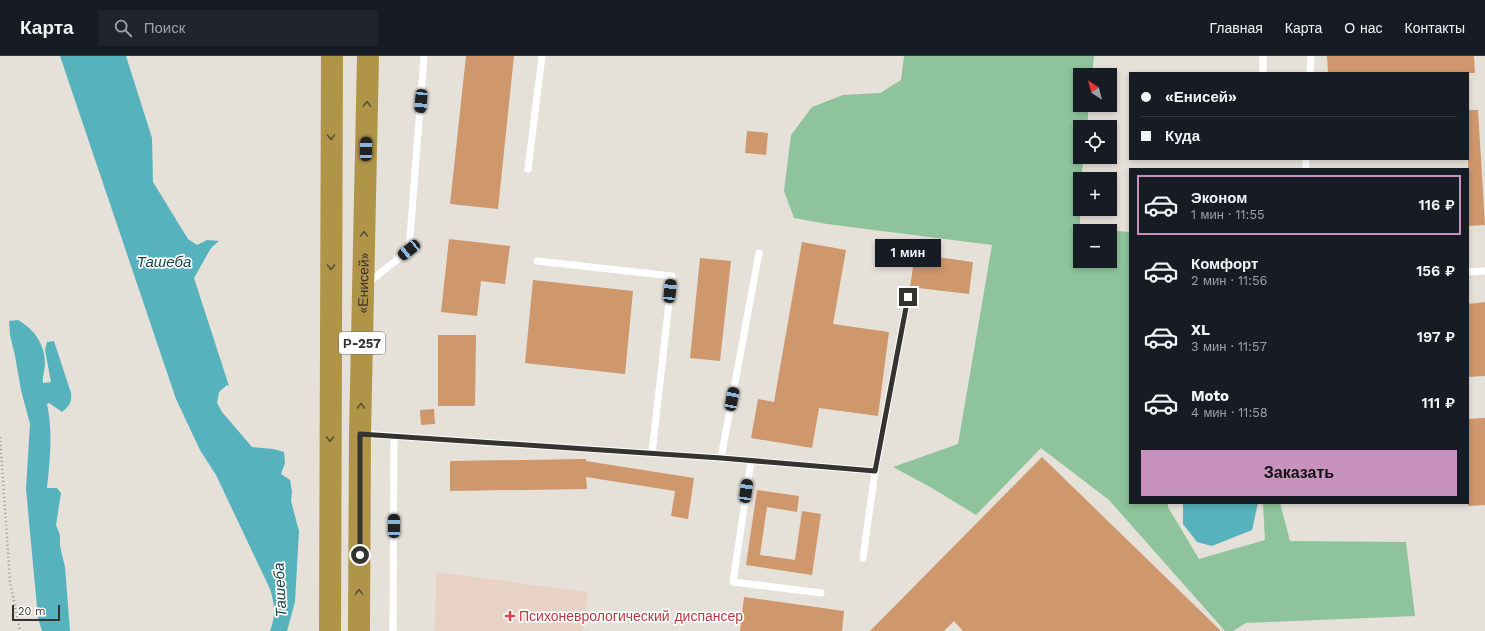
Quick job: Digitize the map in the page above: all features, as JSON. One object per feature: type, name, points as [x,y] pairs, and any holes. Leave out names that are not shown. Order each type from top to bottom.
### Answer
[{"type":"highway","name":"Р-257","points":[[330,631],[332,56]]},
{"type":"highway","name":"«Енисей»","points":[[359,631],[360,434],[368,56]]},
{"type":"lane","points":[[363,287],[409,250],[424,56]]},
{"type":"lane","points":[[528,169],[542,56]]},
{"type":"lane","points":[[1263,56],[1263,72]]},
{"type":"lane","points":[[1310,72],[1311,56]]},
{"type":"lane","points":[[721,458],[759,253]]},
{"type":"lane","points":[[537,261],[672,276],[652,453]]},
{"type":"lane","points":[[1469,272],[1485,271]]},
{"type":"lane","points":[[863,558],[875,471],[908,297]]},
{"type":"lane","points":[[360,434],[652,453],[875,471]]},
{"type":"lane","points":[[393,631],[394,436]]},
{"type":"lane","points":[[750,461],[733,582],[821,593]]},
{"type":"path","points":[[0,437],[10,581],[20,631]]},
{"type":"shaded area","name":"Психоневрологический диспансер","points":[[436,572],[588,592],[583,631],[435,631]]},
{"type":"green space","points":[[904,56],[1094,56],[1093,68],[1073,68],[1073,112],[1088,112],[1088,120],[1073,120],[1073,164],[1083,164],[1082,172],[1073,172],[1073,216],[1080,216],[1080,224],[1073,224],[1073,268],[1117,268],[1117,231],[1129,232],[1129,504],[1168,504],[1168,507],[1199,559],[1265,540],[1263,504],[1280,504],[1290,541],[1406,542],[1415,616],[1246,623],[1233,631],[1225,631],[1109,500],[1041,448],[976,515],[932,488],[893,467],[958,444],[992,245],[827,224],[794,218],[784,191],[791,135],[812,107],[843,95],[880,93],[901,80]]},
{"type":"water","name":"Ташеба","points":[[60,56],[126,56],[152,138],[153,182],[188,239],[197,245],[207,240],[219,241],[211,248],[194,278],[229,386],[227,385],[219,392],[217,403],[222,412],[252,447],[273,449],[284,452],[285,463],[281,474],[290,480],[292,491],[291,501],[299,531],[295,602],[287,631],[270,631],[274,610],[270,589],[216,475],[200,450],[176,399]]},
{"type":"water","points":[[18,320],[34,333],[41,344],[45,364],[43,383],[51,382],[45,350],[47,342],[54,341],[71,393],[70,404],[62,412],[49,403],[47,404],[50,425],[50,456],[47,488],[57,488],[61,493],[56,525],[60,535],[60,546],[65,567],[70,631],[42,631],[38,618],[26,489],[30,424],[21,390],[10,335],[9,321]]},
{"type":"water","points":[[1183,504],[1258,504],[1252,530],[1212,546],[1197,542],[1183,524]]},
{"type":"building","points":[[466,56],[514,56],[498,209],[450,204]]},
{"type":"building","points":[[1327,56],[1474,56],[1475,73],[1469,72],[1328,72]]},
{"type":"building","points":[[1469,110],[1478,110],[1485,225],[1469,226]]},
{"type":"building","points":[[747,131],[768,133],[766,155],[745,153]]},
{"type":"building","points":[[449,239],[510,246],[505,284],[481,281],[477,316],[441,312]]},
{"type":"building","points":[[802,242],[846,250],[833,324],[889,332],[878,416],[819,408],[812,448],[751,438],[758,399],[774,402]]},
{"type":"building","points":[[915,254],[973,262],[969,294],[910,287]]},
{"type":"building","points":[[700,258],[731,261],[720,361],[690,358]]},
{"type":"building","points":[[533,280],[633,291],[625,374],[525,363]]},
{"type":"building","points":[[1485,302],[1485,376],[1469,377],[1469,304]]},
{"type":"building","points":[[438,335],[476,335],[475,406],[438,406]]},
{"type":"building","points":[[434,409],[435,424],[421,425],[420,410]]},
{"type":"building","points":[[1485,418],[1485,505],[1468,506],[1469,419]]},
{"type":"building","points":[[1042,457],[1221,631],[963,631],[954,621],[944,631],[870,631]]},
{"type":"building","points":[[586,459],[586,461],[694,478],[688,519],[671,516],[675,491],[586,477],[587,489],[450,491],[450,461]]},
{"type":"building","points":[[757,490],[799,496],[797,512],[767,507],[760,555],[795,560],[802,511],[821,514],[812,575],[746,565]]},
{"type":"building","points":[[744,597],[844,611],[842,631],[740,631]]},
{"type":"place","name":"Психоневрологический диспансер","points":[[510,616]]},
{"type":"route","points":[[360,555],[360,434],[721,458],[875,471],[908,297]]}]
